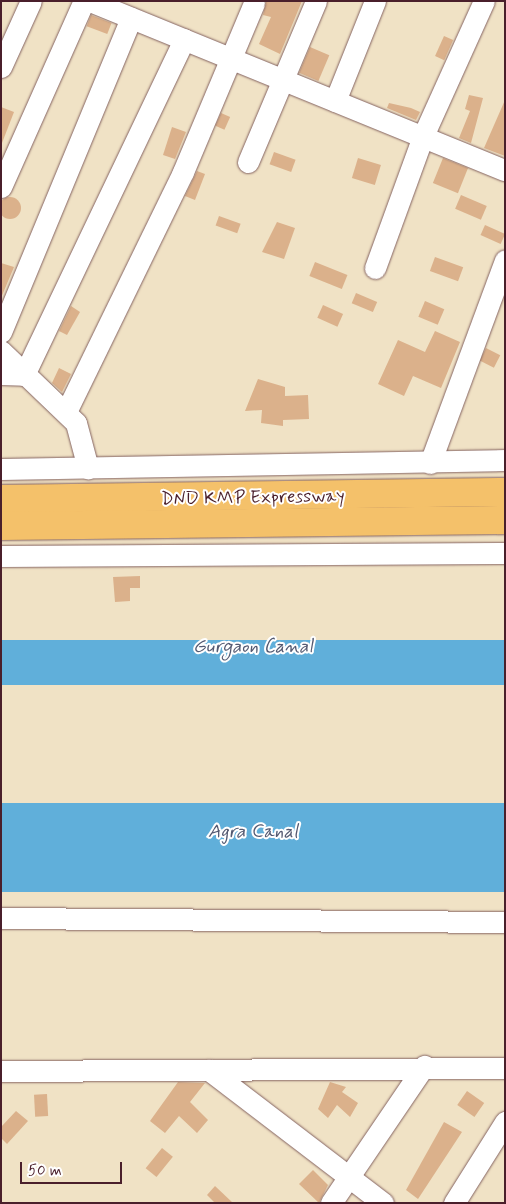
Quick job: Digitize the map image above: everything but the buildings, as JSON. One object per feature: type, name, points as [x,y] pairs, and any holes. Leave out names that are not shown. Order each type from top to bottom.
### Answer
[{"type":"highway","name":"DND KMP Expressway","points":[[1,500],[505,492]]},
{"type":"highway","name":"DND KMP Expressway","points":[[1,526],[505,520]]},
{"type":"street","points":[[1,67],[31,1]]},
{"type":"street","points":[[1,187],[84,1]]},
{"type":"street","points":[[90,1],[505,170]]},
{"type":"street","points":[[248,162],[316,1]]},
{"type":"street","points":[[336,101],[375,1]]},
{"type":"street","points":[[375,268],[422,136],[484,1]]},
{"type":"street","points":[[66,412],[183,172],[254,3]]},
{"type":"street","points":[[1,332],[131,18]]},
{"type":"street","points":[[24,375],[184,38]]},
{"type":"street","points":[[430,463],[505,260]]},
{"type":"street","points":[[1,351],[24,375],[66,412],[83,435],[88,468]]},
{"type":"street","points":[[1,374],[24,375]]},
{"type":"street","points":[[1,469],[430,463],[505,460]]},
{"type":"street","points":[[1,556],[505,553]]},
{"type":"street","points":[[1,918],[505,922]]},
{"type":"street","points":[[331,1203],[352,1176],[424,1066]]},
{"type":"street","points":[[1,1071],[424,1066],[505,1068]]},
{"type":"street","points":[[209,1070],[352,1176],[383,1203]]},
{"type":"street","points":[[454,1203],[505,1122]]},
{"type":"water","name":"Gurgaon Canal","points":[[1,640],[505,640],[505,685],[1,685]]},
{"type":"water","name":"Agra Canal","points":[[1,803],[505,803],[505,892],[1,892]]}]
